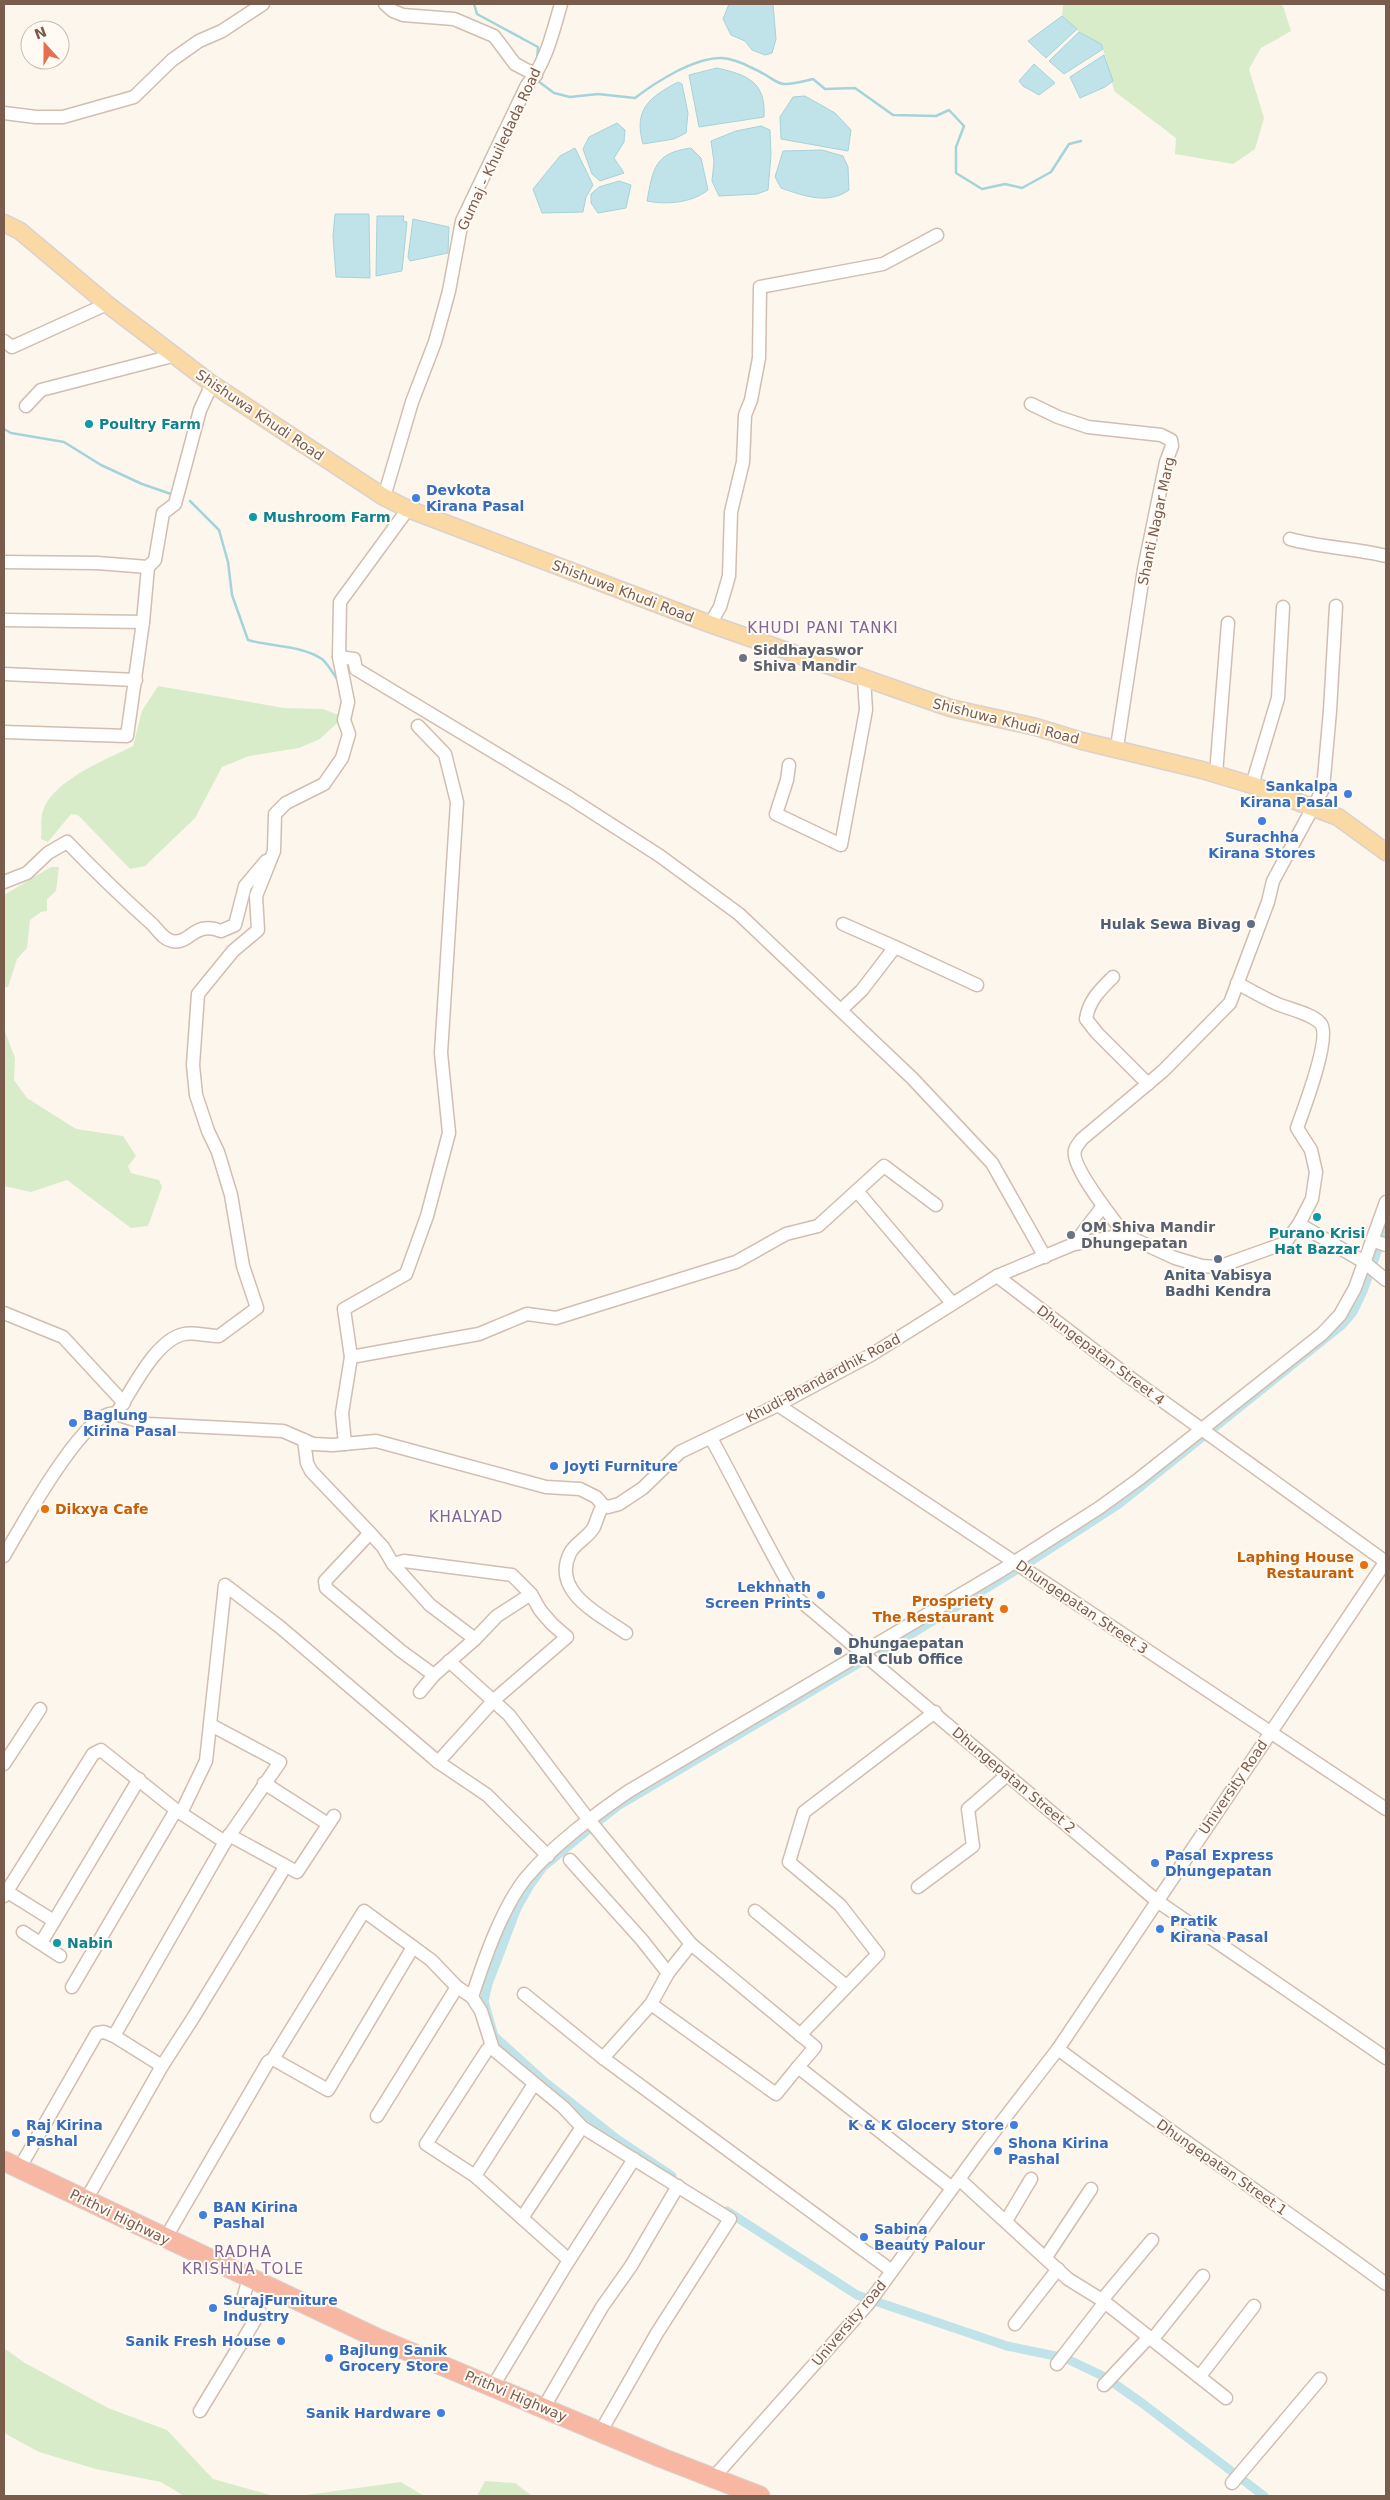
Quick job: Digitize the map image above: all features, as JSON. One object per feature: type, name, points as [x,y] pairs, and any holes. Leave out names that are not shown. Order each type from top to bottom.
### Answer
[{"type":"highway","name":"Prithvi Highway","points":[[11,2165],[379,2339],[760,2496]]},
{"type":"main road","name":"Shishuwa Khudi Road","points":[[4,223],[20,230],[107,304],[212,384],[384,497],[408,508],[710,624],[864,680],[950,708],[1117,748],[1252,785],[1338,817],[1386,850]]},
{"type":"street","points":[[4,113],[36,117],[63,117],[134,97],[172,60],[263,4]]},
{"type":"street","points":[[385,4],[393,11],[403,15],[454,20],[494,36],[515,64],[536,75]]},
{"type":"street","name":"Gumaj - Khuiledada Road","points":[[384,497],[412,402],[435,342],[449,291],[462,221],[527,85],[536,75],[561,4]]},
{"type":"street","points":[[710,624],[720,607],[729,576],[731,512],[743,462],[745,415],[751,400],[759,358],[760,287],[883,264],[937,235]]},
{"type":"street","points":[[4,341],[12,347],[107,304]]},
{"type":"street","points":[[26,406],[41,390],[176,355]]},
{"type":"street","points":[[4,732],[127,736],[144,622],[148,567],[155,560],[163,513],[175,504],[200,410],[212,384]]},
{"type":"street","name":"Shanti Nagar Marg","points":[[1031,404],[1058,417],[1088,427],[1161,435],[1171,440],[1172,446],[1166,462],[1144,569],[1117,748]]},
{"type":"street","points":[[116,1414],[129,1392],[164,1344],[185,1334],[219,1336],[257,1308],[243,1266],[231,1195],[218,1152],[208,1131],[196,1095],[193,1066],[198,994],[233,951],[258,930],[256,896],[274,851],[276,814],[286,804],[324,784],[342,758],[349,734],[344,720],[348,702],[339,657],[340,602],[408,508]]},
{"type":"street","points":[[1290,539],[1315,546],[1366,550],[1386,556]]},
{"type":"street","points":[[4,562],[97,563],[148,567]]},
{"type":"street","points":[[1238,983],[1276,1004],[1310,1017],[1320,1024],[1324,1035],[1313,1081],[1297,1128],[1310,1150],[1316,1172],[1312,1198],[1299,1224],[1285,1243],[1218,1267],[1202,1266],[1175,1258],[1125,1235],[1102,1206],[1075,1158],[1075,1150],[1082,1140],[1164,1071],[1230,1002],[1268,902],[1273,881],[1314,809],[1323,789],[1336,606]]},
{"type":"street","points":[[1252,785],[1278,698],[1282,607]]},
{"type":"street","points":[[4,620],[144,622]]},
{"type":"street","points":[[1216,774],[1228,623]]},
{"type":"street","points":[[339,657],[354,659],[356,668],[570,798],[660,856],[739,914],[912,1078],[992,1163],[1045,1257]]},
{"type":"street","points":[[4,674],[136,680]]},
{"type":"street","points":[[789,765],[787,780],[776,814],[841,845],[866,710],[864,680]]},
{"type":"street","points":[[340,1445],[342,1413],[351,1357],[344,1309],[406,1274],[427,1216],[449,1133],[441,1053],[457,802],[445,754],[418,726]]},
{"type":"street","points":[[4,882],[27,873],[48,853],[67,842],[123,900],[166,939],[175,942],[184,939],[198,929],[211,927],[221,931],[234,925],[245,886],[274,851]]},
{"type":"street","points":[[842,924],[977,985]]},
{"type":"street","points":[[841,1010],[862,990],[895,947]]},
{"type":"street","points":[[1113,977],[1091,1002],[1086,1019],[1097,1033],[1148,1084]]},
{"type":"street","points":[[351,1357],[479,1334],[527,1314],[556,1318],[736,1262],[786,1234],[818,1226],[884,1166],[936,1205]]},
{"type":"street","points":[[857,1191],[952,1303]]},
{"type":"street","points":[[472,1997],[504,1916],[524,1880],[588,1820],[629,1791],[1016,1562],[1099,1508],[1207,1432],[1328,1328],[1340,1315],[1355,1288],[1386,1202]]},
{"type":"street","points":[[1074,1244],[1102,1206]]},
{"type":"street","points":[[1299,1224],[1364,1262],[1386,1280]]},
{"type":"street","name":"Khudi-Bhandardhik Road","points":[[603,1505],[608,1507],[619,1504],[643,1488],[680,1452],[778,1405],[872,1355],[997,1276],[1074,1244],[1125,1235]]},
{"type":"street","points":[[1372,1240],[1386,1245]]},
{"type":"street","name":"Dhungepatan Street 4","points":[[997,1276],[1132,1379],[1386,1561]]},
{"type":"street","points":[[4,1313],[63,1337],[124,1403]]},
{"type":"street","name":"Dhungepatan Street 3","points":[[778,1405],[1016,1562],[1023,1570],[1386,1809]]},
{"type":"street","points":[[5,1553],[54,1473],[80,1438],[99,1418],[112,1413],[148,1424],[283,1430],[313,1444],[340,1445],[376,1441],[546,1487],[580,1489],[596,1497],[603,1505],[594,1526],[571,1550],[565,1566],[565,1582],[583,1602],[626,1632]]},
{"type":"street","name":"Dhungepatan Street 2","points":[[710,1438],[797,1598],[864,1652],[1157,1901],[1386,2058]]},
{"type":"street","points":[[304,1440],[307,1462],[312,1471],[383,1546],[393,1564],[430,1605],[475,1639]]},
{"type":"street","points":[[370,1533],[325,1581],[326,1588],[401,1651],[434,1675]]},
{"type":"street","points":[[393,1564],[404,1561],[493,1571],[512,1575],[531,1594],[540,1610],[567,1638],[494,1700],[438,1762]]},
{"type":"street","name":"University Road","points":[[973,2159],[1058,2049],[1386,1561]]},
{"type":"street","points":[[72,1986],[204,1766],[225,1585],[280,1627],[438,1762],[487,1795],[548,1856]]},
{"type":"street","points":[[420,1692],[434,1675],[475,1639],[497,1616],[531,1594]]},
{"type":"street","points":[[449,1661],[509,1715],[588,1820],[691,1944],[815,2048],[776,2094],[651,2004]]},
{"type":"street","points":[[4,1764],[40,1708]]},
{"type":"street","points":[[800,2035],[878,1954],[840,1905],[789,1862],[804,1812],[935,1712]]},
{"type":"street","points":[[114,2036],[227,1839],[280,1762],[210,1725]]},
{"type":"street","points":[[54,1921],[5,1894],[96,1751],[106,1752],[178,1812],[227,1839],[297,1872],[331,1820],[264,1783]]},
{"type":"street","points":[[918,1887],[973,1846],[968,1809],[1007,1775]]},
{"type":"street","points":[[41,1943],[139,1779]]},
{"type":"street","points":[[570,1860],[642,1940],[668,1973]]},
{"type":"street","points":[[86,2200],[162,2066],[194,2018],[286,1867]]},
{"type":"street","points":[[165,2239],[268,2062],[273,2059],[364,1910],[431,1960],[457,1987],[472,1997],[481,2011],[494,2049],[563,2107],[582,2127],[730,2219],[658,2333],[600,2431]]},
{"type":"street","points":[[755,1912],[846,1986]]},
{"type":"street","points":[[23,1932],[60,1956]]},
{"type":"street","points":[[603,2058],[651,2004],[668,1973],[691,1944]]},
{"type":"street","points":[[273,2059],[328,2090],[413,1948]]},
{"type":"street","points":[[377,2116],[457,1987]]},
{"type":"street","points":[[524,1994],[603,2058],[892,2271]]},
{"type":"street","points":[[11,2165],[97,2033],[104,2032],[114,2036],[162,2066]]},
{"type":"street","points":[[494,2049],[489,2048],[487,2050],[426,2144],[474,2176],[569,2260]]},
{"type":"street","name":"Dhungepatan Street 1","points":[[1058,2049],[1132,2104],[1313,2229],[1386,2284]]},
{"type":"street","points":[[798,2067],[1006,2221],[1068,2279],[1103,2301],[1226,2398]]},
{"type":"street","points":[[474,2176],[534,2084]]},
{"type":"street","points":[[522,2218],[582,2127]]},
{"type":"street","name":"University road","points":[[714,2477],[868,2304],[973,2159]]},
{"type":"street","points":[[493,2386],[569,2260],[634,2160]]},
{"type":"street","points":[[1006,2221],[1031,2179]]},
{"type":"street","points":[[544,2407],[602,2306],[631,2266],[678,2186]]},
{"type":"street","points":[[1046,2257],[1091,2189]]},
{"type":"street","points":[[1057,2364],[1103,2301],[1152,2240]]},
{"type":"street","points":[[1015,2324],[1058,2269]]},
{"type":"street","points":[[1104,2385],[1150,2338],[1203,2276]]},
{"type":"street","points":[[200,2411],[260,2312],[243,2299],[249,2278]]},
{"type":"street","points":[[1200,2376],[1254,2306]]},
{"type":"street","points":[[1232,2484],[1320,2379]]},
{"type":"green space","points":[[1063,4],[1278,4],[1283,6],[1291,31],[1261,48],[1249,69],[1264,118],[1255,149],[1233,164],[1175,154],[1176,138],[1114,91],[1101,44],[1079,32],[1062,16]]},
{"type":"green space","points":[[158,686],[284,708],[323,709],[338,715],[337,723],[320,739],[299,748],[249,756],[222,767],[195,818],[145,866],[130,869],[78,815],[71,814],[48,842],[41,839],[43,811],[50,797],[83,771],[133,746],[142,711]]},
{"type":"green space","points":[[51,867],[59,867],[56,891],[47,899],[47,911],[41,912],[30,920],[27,948],[17,959],[8,987],[4,987],[4,895]]},
{"type":"green space","points":[[4,1029],[15,1058],[14,1080],[27,1098],[76,1129],[123,1136],[136,1156],[128,1166],[131,1173],[159,1180],[162,1187],[148,1226],[131,1228],[67,1180],[31,1192],[4,1186]]},
{"type":"green space","points":[[4,2348],[25,2363],[108,2408],[167,2430],[213,2479],[274,2496],[184,2496],[161,2482],[96,2469],[39,2452],[4,2433]]},
{"type":"green space","points":[[485,2481],[515,2483],[532,2496],[477,2496]]},
{"type":"green space","points":[[401,2482],[424,2496],[299,2496]]},
{"type":"water","points":[[729,4],[773,4],[776,39],[772,53],[765,55],[752,50],[745,41],[731,35],[723,19]]},
{"type":"water","points":[[1062,16],[1077,29],[1046,58],[1028,41]]},
{"type":"water","points":[[1079,32],[1101,44],[1103,49],[1064,74],[1049,61]]},
{"type":"water","points":[[1104,55],[1113,81],[1105,87],[1080,98],[1070,77]]},
{"type":"water","points":[[1034,64],[1055,83],[1039,95],[1023,86],[1019,81]]},
{"type":"water","points":[[717,68],[746,77],[753,82],[762,96],[764,117],[699,127],[689,75]]},
{"type":"water","points":[[678,82],[682,84],[688,113],[686,133],[674,139],[643,144],[640,132],[642,113],[652,99]]},
{"type":"water","points":[[805,96],[835,113],[851,130],[848,151],[781,139],[780,117],[793,97]]},
{"type":"water","points":[[617,123],[625,130],[624,142],[614,158],[624,173],[600,181],[592,174],[583,149],[589,137]]},
{"type":"water","points":[[761,126],[770,130],[771,155],[768,190],[757,194],[719,196],[712,181],[714,162],[711,141],[736,131]]},
{"type":"water","points":[[575,148],[593,185],[586,197],[583,212],[542,213],[533,189],[560,156]]},
{"type":"water","points":[[691,148],[701,158],[708,190],[694,198],[679,202],[662,203],[647,201],[651,180],[657,164],[669,154]]},
{"type":"water","points":[[822,150],[843,156],[848,167],[849,190],[833,197],[816,198],[781,188],[775,177],[783,151]]},
{"type":"water","points":[[619,181],[631,185],[626,208],[598,213],[591,203],[591,194],[599,187]]},
{"type":"water","points":[[335,214],[369,214],[370,278],[336,277],[333,236]]},
{"type":"water","points":[[377,216],[404,216],[403,221],[407,222],[402,271],[376,276]]},
{"type":"water","points":[[413,219],[449,227],[448,253],[410,261],[408,257]]},
{"type":"waterway","points":[[474,4],[477,14],[538,47],[537,61]]},
{"type":"waterway","points":[[538,81],[554,93],[570,97],[598,94],[635,98],[664,78],[687,66],[710,59],[724,58],[744,64],[778,83],[790,84],[813,79],[825,89],[855,88],[893,115],[936,116],[949,110],[964,126],[956,147],[956,173],[982,189],[1005,184],[1022,188],[1051,172],[1069,144],[1081,141]]},
{"type":"waterway","points":[[4,429],[11,433],[64,442],[101,465],[142,484],[171,494]]},
{"type":"waterway","points":[[190,501],[219,530],[228,562],[232,595],[248,640],[314,654],[324,661],[339,682]]},
{"type":"waterway","points":[[1025,1565],[1119,1504],[1342,1325],[1353,1312],[1363,1291],[1386,1227]]},
{"type":"waterway","points":[[882,1652],[1018,1569]]},
{"type":"waterway","points":[[595,1824],[618,1806],[866,1659]]},
{"type":"waterway","points":[[589,1829],[543,1867],[530,1885],[517,1908],[488,1984],[484,2001],[494,2036],[545,2082],[617,2139],[672,2176]]},
{"type":"waterway","points":[[727,2211],[857,2295],[1007,2346],[1065,2358],[1105,2377],[1264,2496]]},
{"type":"place","name":"Poultry Farm","points":[[89,424]]},
{"type":"place","name":"Devkota Kirana Pasal","points":[[416,498]]},
{"type":"place","name":"Mushroom Farm","points":[[253,517]]},
{"type":"place","name":"Siddhayaswor Shiva Mandir","points":[[743,658]]},
{"type":"place","name":"Sankalpa Kirana Pasal","points":[[1348,794]]},
{"type":"place","name":"Surachha Kirana Stores","points":[[1262,821]]},
{"type":"place","name":"Hulak Sewa Bivag","points":[[1251,924]]},
{"type":"place","name":"Purano Krisi Hat Bazzar","points":[[1317,1217]]},
{"type":"place","name":"OM Shiva Mandir Dhungepatan","points":[[1071,1235]]},
{"type":"place","name":"Anita Vabisya Badhi Kendra","points":[[1218,1259]]},
{"type":"place","name":"Baglung Kirina Pasal","points":[[73,1423]]},
{"type":"place","name":"Joyti Furniture","points":[[554,1466]]},
{"type":"place","name":"Dikxya Cafe","points":[[45,1509]]},
{"type":"place","name":"Laphing House Restaurant","points":[[1364,1565]]},
{"type":"place","name":"Lekhnath Screen Prints","points":[[821,1595]]},
{"type":"place","name":"Prospriety The Restaurant","points":[[1004,1609]]},
{"type":"place","name":"Dhungaepatan Bal Club Office","points":[[838,1651]]},
{"type":"place","name":"Pasal Express Dhungepatan","points":[[1155,1863]]},
{"type":"place","name":"Pratik Kirana Pasal","points":[[1160,1929]]},
{"type":"place","name":"Nabin","points":[[57,1943]]},
{"type":"place","name":"K & K Glocery Store","points":[[1014,2125]]},
{"type":"place","name":"Raj Kirina Pashal","points":[[16,2133]]},
{"type":"place","name":"Shona Kirina Pashal","points":[[998,2151]]},
{"type":"place","name":"BAN Kirina Pashal","points":[[203,2215]]},
{"type":"place","name":"Sabina Beauty Palour","points":[[864,2237]]},
{"type":"place","name":"SurajFurniture Industry","points":[[213,2308]]},
{"type":"place","name":"Sanik Fresh House","points":[[281,2341]]},
{"type":"place","name":"Bajlung Sanik Grocery Store","points":[[329,2358]]},
{"type":"place","name":"Sanik Hardware","points":[[441,2413]]},
{"type":"district","name":"KHUDI PANI TANKI","points":[[823,628]]},
{"type":"district","name":"KHALYAD","points":[[466,1517]]},
{"type":"district","name":"RADHA KRISHNA TOLE","points":[[243,2260]]}]
